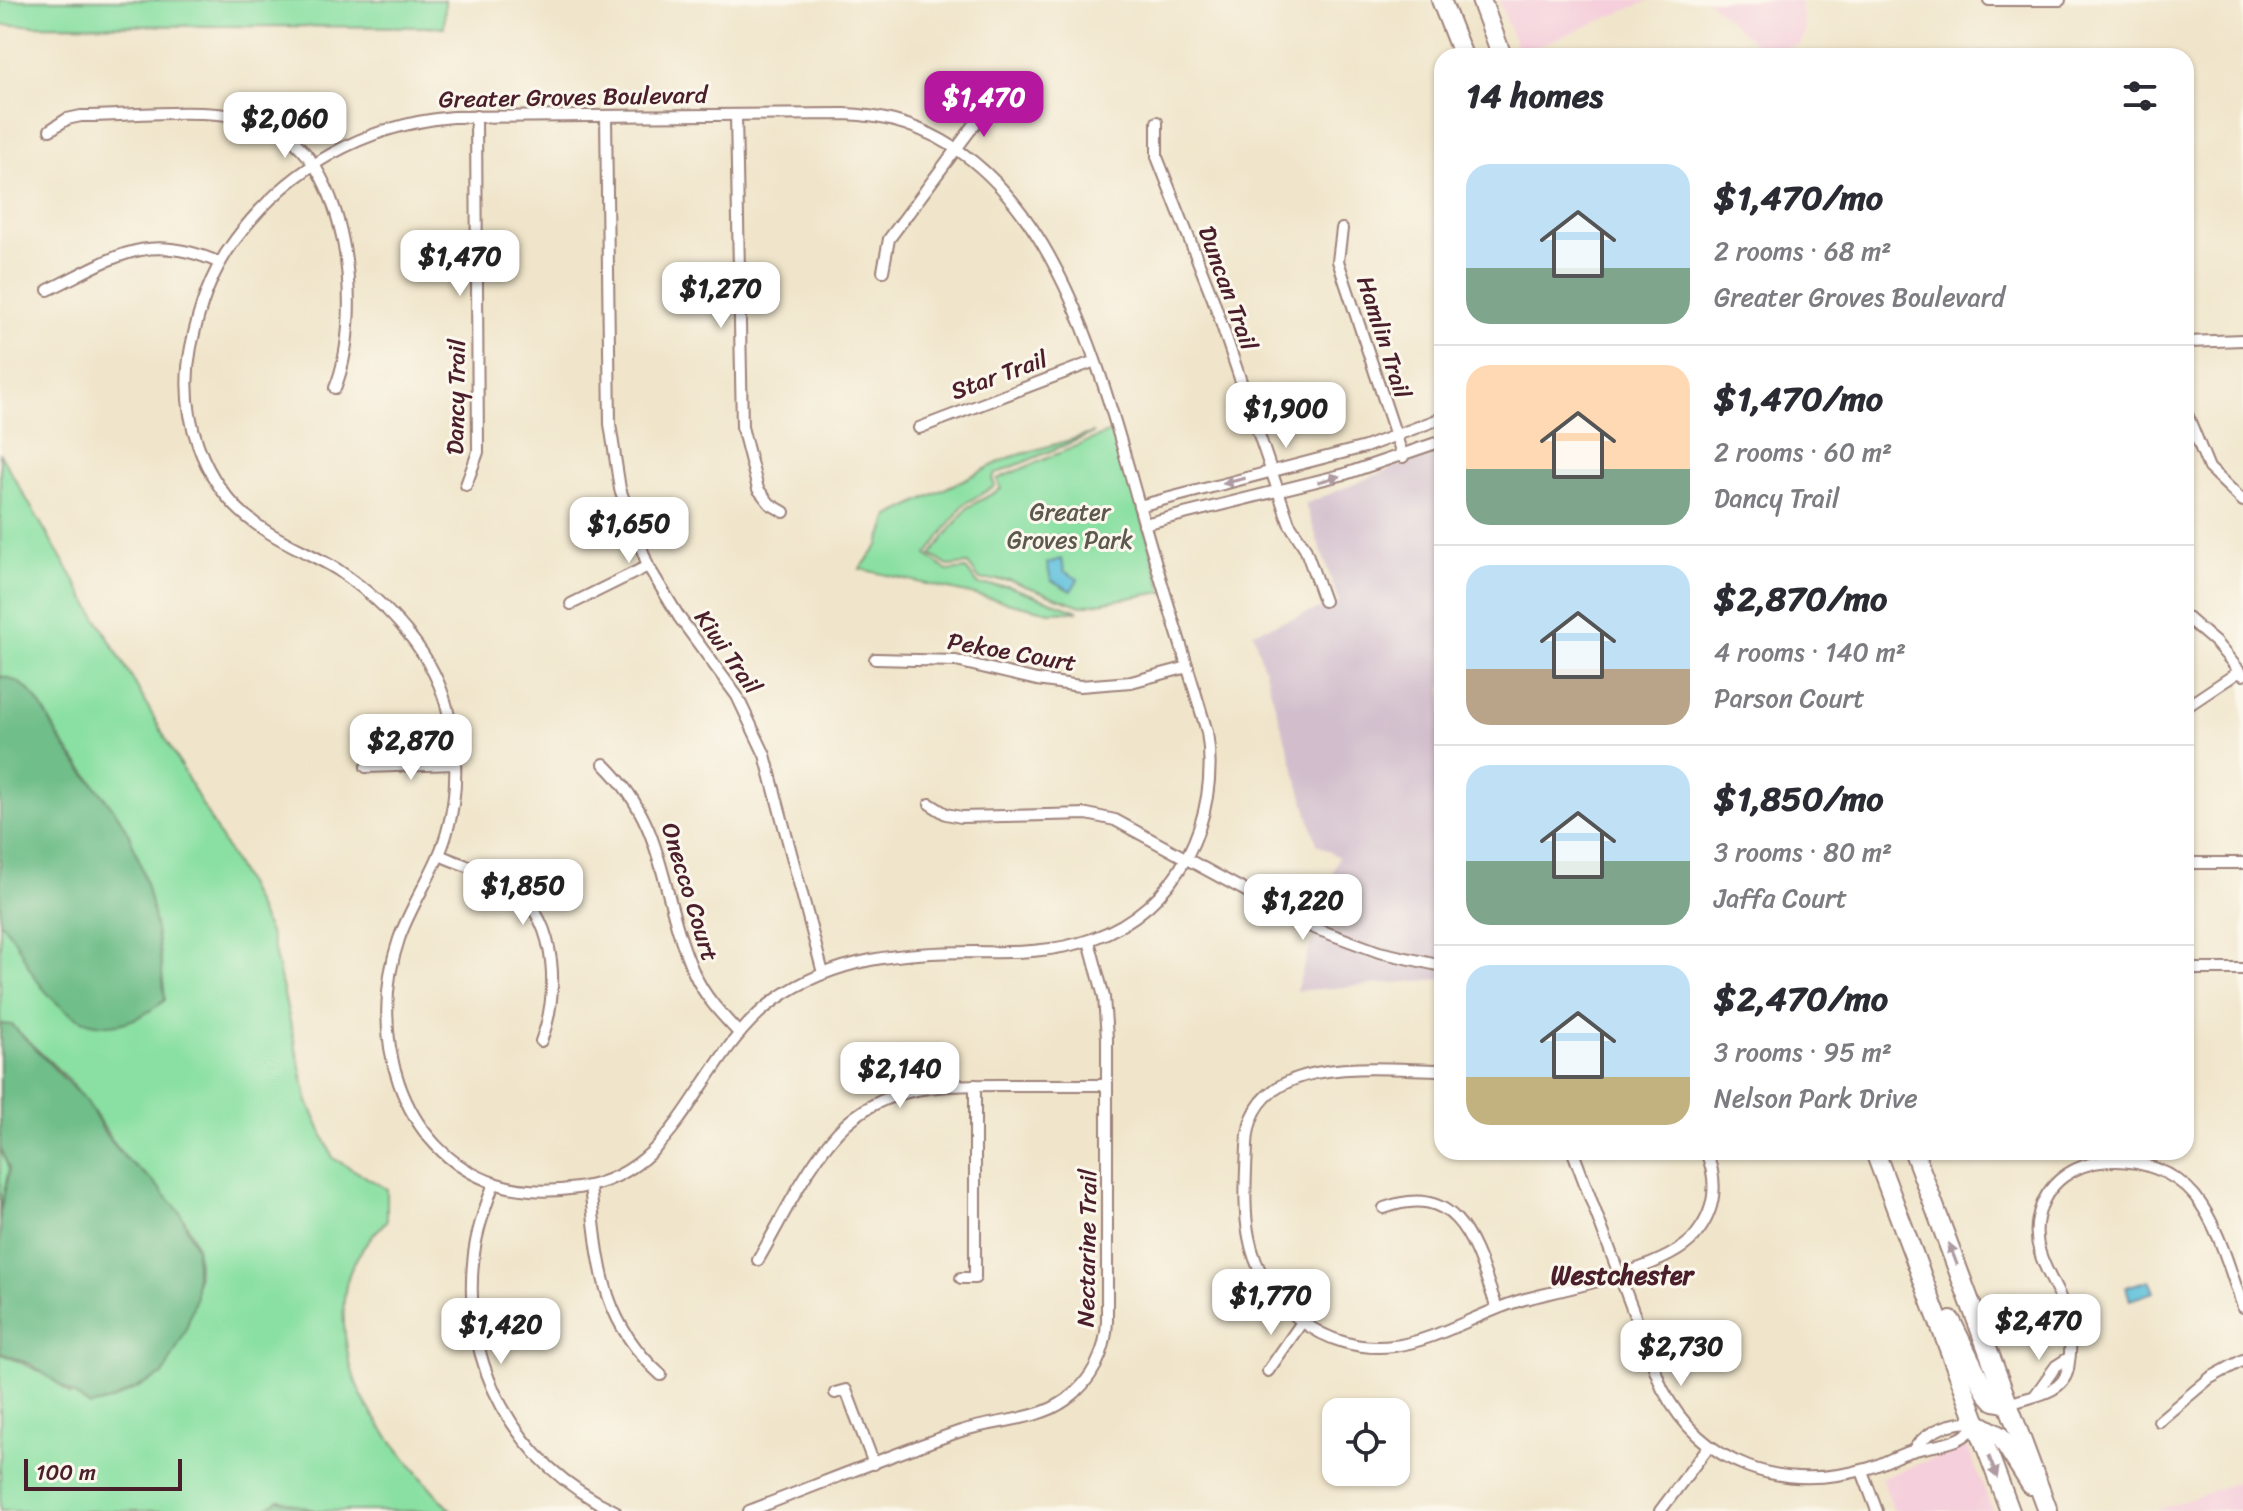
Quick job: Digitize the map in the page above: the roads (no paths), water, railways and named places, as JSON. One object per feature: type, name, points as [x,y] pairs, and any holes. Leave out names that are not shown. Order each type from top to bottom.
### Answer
[{"type":"highway","points":[[1441,0],[1460,48]]},
{"type":"highway","points":[[1481,0],[1499,48]]},
{"type":"highway","points":[[1879,1160],[2010,1511]]},
{"type":"highway","points":[[1883,1160],[1896,1176],[1956,1333],[1986,1392],[1994,1401],[2009,1404]]},
{"type":"highway","points":[[1917,1160],[2048,1511]]},
{"type":"highway","points":[[1977,1423],[1988,1426],[2000,1436],[2048,1511]]},
{"type":"street","points":[[1989,0],[2060,0]]},
{"type":"street","points":[[883,271],[889,239],[986,109]]},
{"type":"street","points":[[736,115],[742,427],[758,489],[770,504],[784,512]]},
{"type":"street","points":[[50,130],[67,119],[81,116],[231,116],[282,133],[311,165],[335,213],[346,251],[348,350],[335,388]]},
{"type":"street","name":"Greater Groves Boulevard","points":[[476,116],[868,116],[921,130],[956,148],[989,174],[1016,204],[1056,273],[1095,361],[1207,732],[1212,778],[1209,802],[1187,860],[1147,907],[1118,927],[1089,941],[1039,950],[894,955],[823,973],[781,995],[738,1032],[709,1070],[667,1138],[635,1167],[590,1187],[547,1191],[494,1183],[460,1166],[422,1128],[399,1085],[389,1044],[390,969],[408,917],[439,855],[449,825],[455,764],[441,689],[404,629],[382,605],[339,571],[254,523],[228,498],[206,464],[191,421],[186,384],[202,301],[220,263],[254,216],[311,165],[353,141],[429,119],[476,116]]},
{"type":"street","name":"Dancy Trail","points":[[466,485],[478,452],[476,116]]},
{"type":"street","name":"Kiwi Trail","points":[[606,116],[610,424],[620,489],[648,566],[679,617],[716,664],[753,725],[779,795],[823,973]]},
{"type":"street","name":"Duncan Trail","points":[[1157,122],[1157,157],[1213,299],[1289,523],[1305,548],[1324,601]]},
{"type":"street","name":"Hamlin Trail","points":[[1342,229],[1338,261],[1403,457]]},
{"type":"street","points":[[48,290],[117,257],[149,248],[183,248],[220,263]]},
{"type":"street","points":[[2194,342],[2243,340]]},
{"type":"street","name":"Star Trail","points":[[919,428],[1095,361]]},
{"type":"street","points":[[1139,506],[1396,437],[1434,421]]},
{"type":"street","points":[[2194,431],[2209,468],[2228,491],[2243,501]]},
{"type":"street","points":[[1144,524],[1403,457],[1434,444]]},
{"type":"street","points":[[571,604],[648,566]]},
{"type":"street","points":[[2194,624],[2242,673],[2194,702]]},
{"type":"street","name":"Pekoe Court","points":[[875,659],[956,661],[1037,680],[1080,686],[1131,682],[1188,667]]},
{"type":"street","points":[[366,767],[455,764]]},
{"type":"street","name":"Onecco Court","points":[[604,764],[642,809],[694,975],[719,1013],[738,1032]]},
{"type":"street","points":[[930,804],[946,814],[961,817],[1087,814],[1105,817],[1125,824],[1314,928],[1379,952],[1434,964]]},
{"type":"street","points":[[439,855],[508,885],[535,912],[547,948],[553,995],[549,1020],[541,1041]]},
{"type":"street","points":[[2194,863],[2243,863]]},
{"type":"street","name":"Nectarine Trail","points":[[749,1511],[963,1430],[1055,1407],[1076,1393],[1094,1371],[1107,1331],[1107,1085],[1104,997],[1089,941]]},
{"type":"street","points":[[2194,969],[2243,969]]},
{"type":"street","points":[[1434,1070],[1305,1074],[1277,1086],[1256,1113],[1247,1141],[1250,1243],[1267,1286],[1302,1322],[1352,1344],[1393,1346],[1497,1308],[1619,1273],[1673,1253],[1685,1246],[1711,1210],[1715,1189],[1708,1160]]},
{"type":"street","points":[[961,1278],[975,1278],[975,1085]]},
{"type":"street","points":[[758,1260],[824,1149],[860,1112],[884,1098],[915,1088],[1107,1085]]},
{"type":"street","points":[[1576,1160],[1667,1397],[1683,1421],[1709,1446],[1738,1464],[1775,1476],[1810,1479],[1862,1471],[1914,1449],[1929,1449],[1959,1438],[1977,1423]]},
{"type":"street","points":[[2009,1404],[2055,1389],[2067,1372],[2070,1333],[2067,1313],[2040,1256],[2036,1227],[2043,1201],[2054,1186],[2067,1174],[2087,1165],[2108,1161],[2140,1163],[2167,1173],[2185,1186],[2208,1216],[2243,1307]]},
{"type":"street","points":[[494,1183],[479,1228],[472,1272],[474,1327],[485,1373],[502,1410],[540,1460],[576,1490],[615,1511]]},
{"type":"street","points":[[590,1187],[598,1262],[610,1306],[631,1345],[661,1375]]},
{"type":"street","points":[[1384,1208],[1417,1201],[1433,1203],[1453,1215],[1471,1238],[1497,1308]]},
{"type":"street","points":[[1268,1371],[1302,1322]]},
{"type":"street","points":[[2159,1421],[2210,1378],[2243,1360]]},
{"type":"street","points":[[835,1393],[846,1390],[874,1464]]},
{"type":"street","points":[[1660,1511],[1709,1446]]},
{"type":"street","points":[[1862,1471],[1877,1511]]},
{"type":"water","points":[[1062,559],[1064,571],[1078,579],[1071,591],[1051,580],[1047,563]]},
{"type":"water","points":[[2149,1280],[2154,1292],[2130,1300],[2126,1287]]},
{"type":"district","name":"Westchester","points":[[1622,1275]]},
{"type":"park label","name":"Greater Groves Park","points":[[1070,526]]}]
